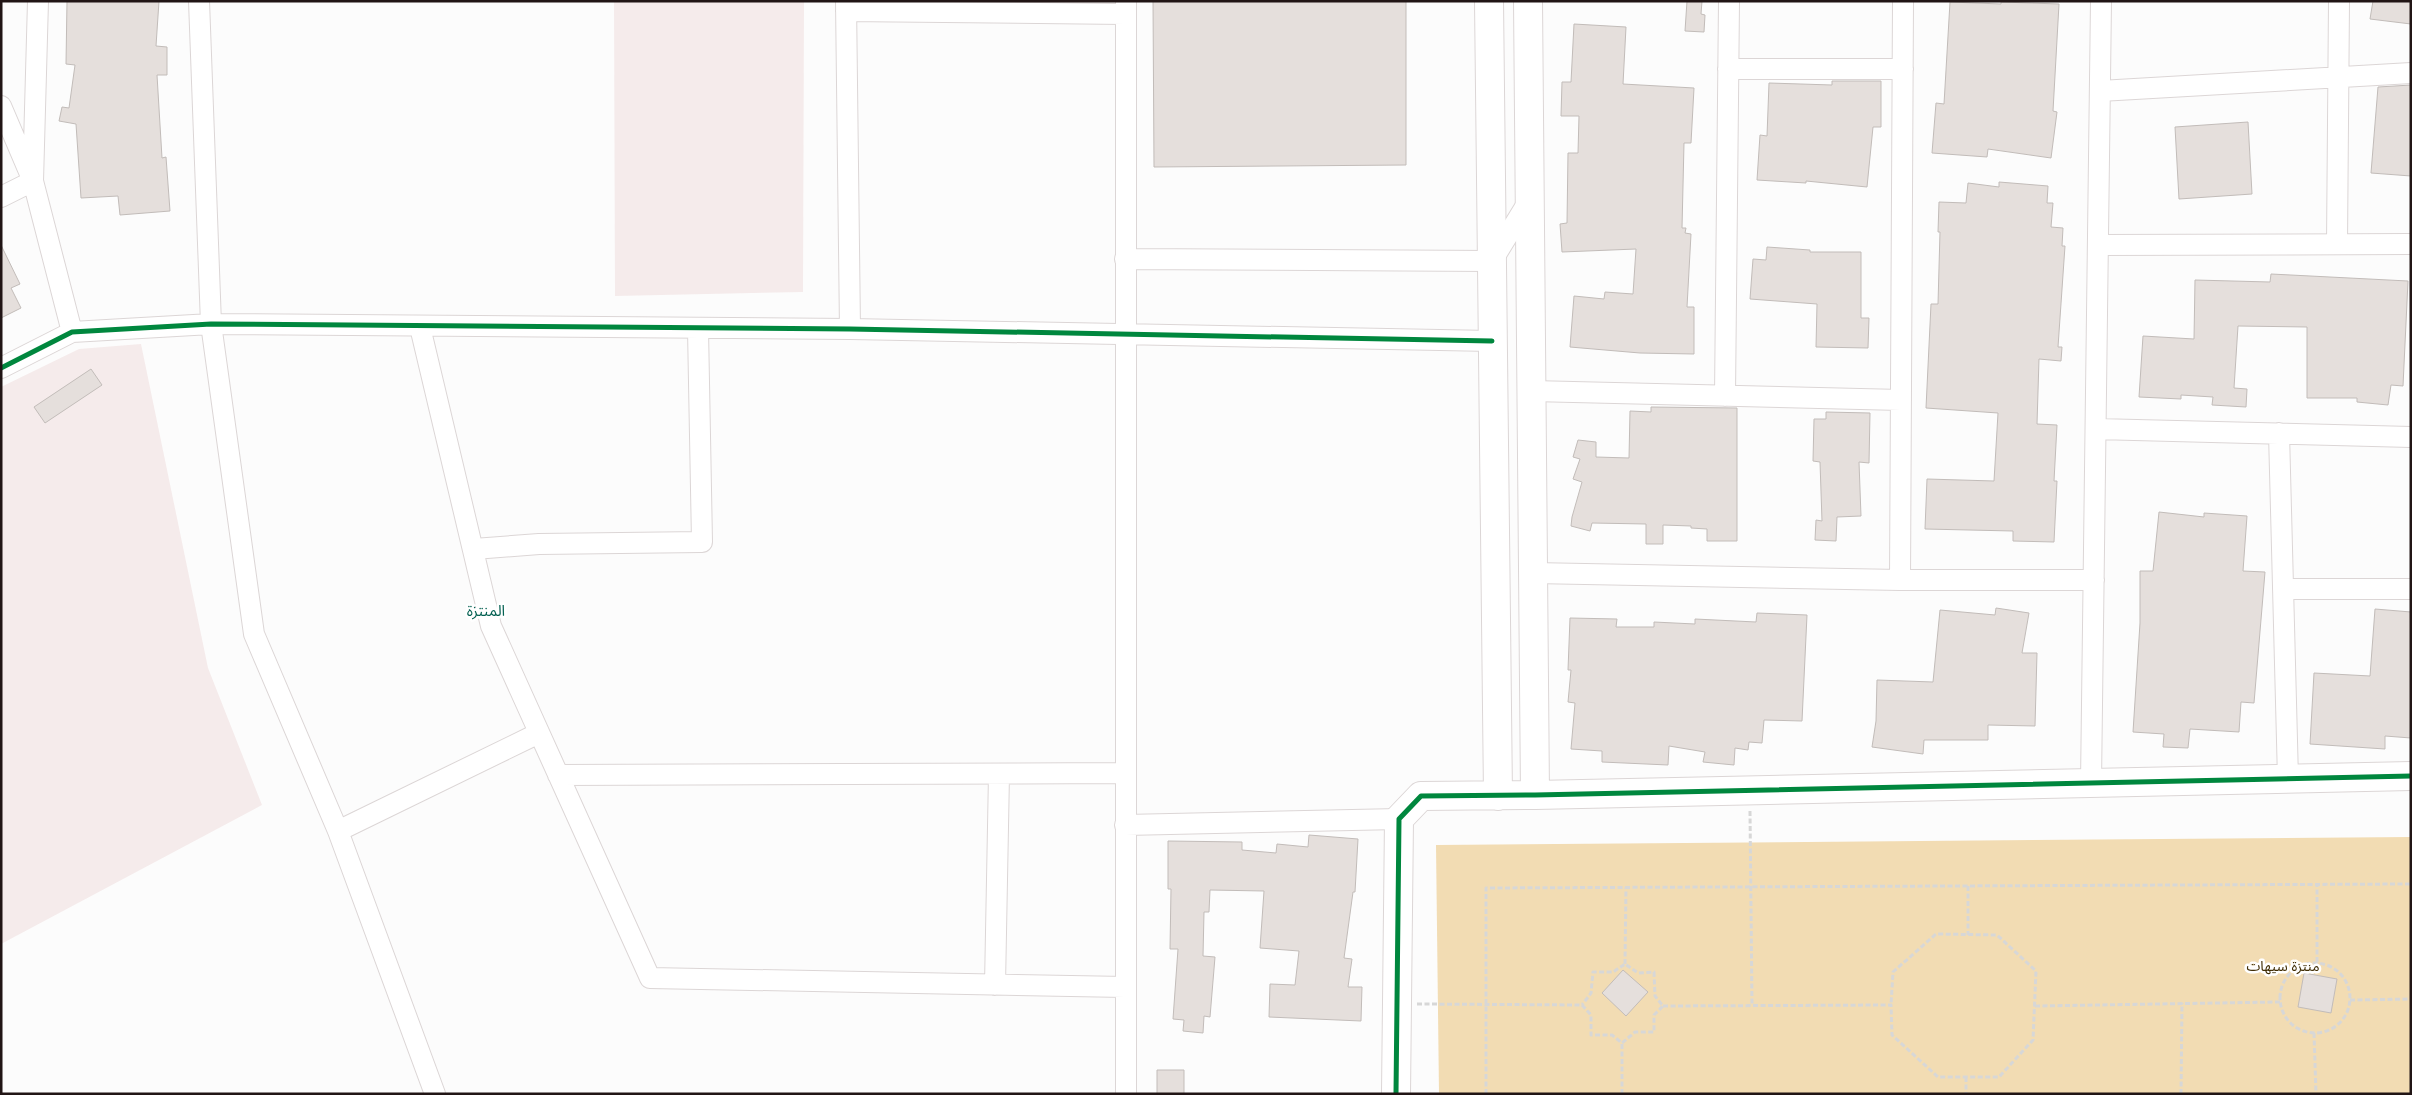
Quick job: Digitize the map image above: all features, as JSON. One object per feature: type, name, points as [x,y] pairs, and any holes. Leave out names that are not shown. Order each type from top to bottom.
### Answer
[{"type":"street","points":[[33,181],[38,1]]},
{"type":"street","points":[[200,1],[212,324],[254,634],[338,831],[435,1094]]},
{"type":"street","points":[[1489,1],[1498,796]]},
{"type":"street","points":[[1528,1],[1535,795]]},
{"type":"street","points":[[1725,396],[1729,1]]},
{"type":"street","points":[[1900,580],[1903,1]]},
{"type":"street","points":[[2091,783],[2101,1]]},
{"type":"street","points":[[2338,244],[2339,1]]},
{"type":"street","points":[[850,330],[846,6],[1125,8],[1126,1094]]},
{"type":"street","points":[[1728,69],[1903,69]]},
{"type":"street","points":[[2100,90],[2411,73]]},
{"type":"street","points":[[1,106],[33,181],[72,332]]},
{"type":"street","points":[[1,197],[33,181]]},
{"type":"street","points":[[1492,261],[1530,199]]},
{"type":"street","points":[[2098,245],[2411,244]]},
{"type":"street","points":[[1125,259],[1492,261]]},
{"type":"street","points":[[1,368],[72,332],[212,324],[850,330],[1492,341]]},
{"type":"street","points":[[420,327],[491,626],[650,978],[1125,987]]},
{"type":"street","points":[[474,549],[539,544],[702,542],[698,329]]},
{"type":"street","points":[[1532,391],[1901,400]]},
{"type":"street","points":[[2096,429],[2411,437]]},
{"type":"street","points":[[2279,434],[2288,779]]},
{"type":"street","points":[[1533,573],[1900,580],[2094,580]]},
{"type":"street","points":[[2283,589],[2411,589]]},
{"type":"street","points":[[338,831],[539,733]]},
{"type":"street","points":[[558,775],[1125,773]]},
{"type":"street","points":[[995,985],[999,774]]},
{"type":"street","points":[[1396,1094],[1399,819],[1421,796],[1749,791],[2411,776]]},
{"type":"street","points":[[1125,825],[1399,819]]},
{"type":"path","points":[[1749,791],[1752,1005]]},
{"type":"path","points":[[1486,1094],[1486,888],[2411,884]]},
{"type":"path","points":[[2317,885],[2317,962]]},
{"type":"path","points":[[1968,886],[1968,935]]},
{"type":"path","points":[[1625,964],[1626,887]]},
{"type":"path","points":[[1936,934],[1968,935],[1997,935],[2036,971],[2033,1040],[1999,1077],[1938,1077],[1892,1035],[1893,972],[1936,934]]},
{"type":"path","points":[[2317,962],[2337,970],[2349,989],[2350,1000],[2342,1020],[2330,1029],[2314,1033],[2304,1031],[2288,1020],[2280,1002],[2281,990],[2290,974],[2304,964],[2317,962]]},
{"type":"path","points":[[1582,1005],[1591,993],[1593,972],[1613,972],[1625,964]]},
{"type":"path","points":[[1625,964],[1638,973],[1654,972],[1655,996],[1663,1006]]},
{"type":"path","points":[[2350,1000],[2411,999]]},
{"type":"path","points":[[2035,1006],[2280,1002]]},
{"type":"path","points":[[2181,1094],[2182,1003]]},
{"type":"path","points":[[1397,1004],[1582,1005],[1591,1015],[1591,1035],[1612,1035],[1622,1043]]},
{"type":"path","points":[[1622,1094],[1622,1043],[1635,1032],[1654,1032],[1654,1015],[1663,1006],[1891,1005]]},
{"type":"path","points":[[2314,1033],[2316,1094]]},
{"type":"path","points":[[1966,1077],[1966,1094]]},
{"type":"shaded area","points":[[614,1],[804,1],[803,292],[615,296]]},
{"type":"shaded area","points":[[141,344],[208,668],[262,805],[1,944],[1,387],[79,349]]},
{"type":"green space","name":"منتزة سيهات","points":[[2411,837],[2411,1094],[1439,1094],[1436,845]]},
{"type":"building","points":[[67,1],[159,1],[156,46],[167,47],[167,75],[157,75],[162,158],[166,157],[170,211],[120,215],[118,196],[81,198],[76,124],[59,121],[62,107],[69,108],[75,65],[66,64]]},
{"type":"building","points":[[1153,1],[1406,1],[1406,165],[1154,167]]},
{"type":"building","points":[[1687,1],[1702,1],[1701,14],[1705,15],[1704,32],[1685,31]]},
{"type":"building","points":[[2373,1],[2411,1],[2411,24],[2370,19]]},
{"type":"building","points":[[1950,2],[2059,4],[2053,111],[2057,112],[2051,158],[1988,149],[1987,157],[1932,153],[1936,103],[1944,104]]},
{"type":"building","points":[[1574,24],[1626,27],[1623,84],[1694,88],[1691,143],[1684,143],[1682,228],[1686,228],[1685,233],[1691,234],[1687,307],[1694,307],[1694,354],[1640,353],[1570,347],[1574,296],[1604,299],[1605,292],[1633,294],[1636,249],[1562,252],[1560,224],[1567,223],[1568,153],[1578,153],[1579,116],[1561,116],[1562,82],[1571,82]]},
{"type":"building","points":[[1832,81],[1881,81],[1881,127],[1873,127],[1867,187],[1806,181],[1806,183],[1757,180],[1760,135],[1767,136],[1769,83],[1832,85]]},
{"type":"building","points":[[2411,85],[2411,176],[2371,173],[2378,87]]},
{"type":"building","points":[[2248,122],[2252,194],[2179,199],[2175,127]]},
{"type":"building","points":[[1999,182],[2048,186],[2047,203],[2053,203],[2051,227],[2063,228],[2062,246],[2065,246],[2058,347],[2062,347],[2061,361],[2039,359],[2037,424],[2057,425],[2054,481],[2057,481],[2054,542],[2013,541],[2013,531],[1925,529],[1927,479],[1994,481],[1998,413],[1926,408],[1931,304],[1938,304],[1939,202],[1966,203],[1968,183],[1999,187]]},
{"type":"building","points":[[1,245],[20,284],[11,288],[21,308],[1,318]]},
{"type":"building","points":[[1767,247],[1810,250],[1810,252],[1861,252],[1861,318],[1869,318],[1868,348],[1816,347],[1817,304],[1750,299],[1753,259],[1766,260]]},
{"type":"building","points":[[2271,274],[2408,281],[2403,386],[2391,385],[2388,405],[2357,402],[2357,398],[2307,398],[2307,327],[2238,326],[2234,388],[2247,389],[2246,407],[2212,405],[2213,397],[2181,395],[2181,399],[2139,397],[2143,336],[2194,339],[2195,280],[2270,282]]},
{"type":"building","points":[[91,369],[102,385],[45,423],[34,407]]},
{"type":"building","points":[[1651,407],[1737,408],[1737,541],[1707,541],[1707,529],[1691,528],[1691,526],[1663,525],[1663,544],[1646,544],[1646,524],[1592,523],[1590,531],[1571,526],[1582,482],[1573,479],[1580,459],[1573,457],[1578,440],[1596,442],[1596,457],[1629,458],[1630,411],[1651,412]]},
{"type":"building","points":[[1826,412],[1870,413],[1869,463],[1859,462],[1861,516],[1837,517],[1836,541],[1815,540],[1816,520],[1822,521],[1820,462],[1813,461],[1814,419],[1826,419]]},
{"type":"building","points":[[2159,512],[2204,517],[2204,513],[2247,516],[2243,571],[2265,572],[2254,703],[2241,702],[2239,732],[2190,729],[2188,748],[2163,747],[2164,734],[2133,732],[2140,623],[2140,571],[2153,571]]},
{"type":"building","points":[[1996,608],[2029,613],[2022,653],[2037,653],[2035,726],[1988,725],[1988,740],[1924,740],[1923,754],[1872,747],[1876,721],[1877,680],[1933,682],[1940,610],[1995,615]]},
{"type":"building","points":[[2375,609],[2411,612],[2411,738],[2385,736],[2385,749],[2310,744],[2314,673],[2370,676]]},
{"type":"building","points":[[1757,613],[1807,615],[1802,721],[1764,720],[1762,743],[1749,742],[1748,750],[1735,748],[1734,765],[1703,762],[1705,752],[1669,746],[1668,765],[1602,762],[1602,751],[1571,749],[1575,703],[1568,702],[1571,670],[1568,670],[1570,618],[1617,619],[1616,627],[1654,627],[1654,622],[1695,624],[1695,619],[1756,622]]},
{"type":"building","points":[[1309,835],[1358,839],[1355,892],[1353,892],[1344,958],[1352,959],[1348,987],[1362,987],[1361,1021],[1269,1017],[1270,984],[1295,985],[1299,951],[1260,948],[1264,891],[1210,890],[1209,912],[1204,912],[1203,956],[1215,957],[1210,1017],[1204,1016],[1203,1033],[1183,1031],[1184,1020],[1173,1019],[1178,949],[1170,949],[1171,889],[1168,889],[1168,841],[1242,842],[1242,850],[1276,853],[1277,844],[1308,847]]},
{"type":"building","points":[[1623,970],[1648,992],[1626,1016],[1602,993]]},
{"type":"building","points":[[2304,973],[2337,979],[2331,1013],[2298,1007]]},
{"type":"building","points":[[1157,1070],[1184,1070],[1184,1094],[1157,1094]]},
{"type":"cycle path","points":[[1,368],[72,332],[211,324],[850,329],[1492,341]]},
{"type":"cycle path","points":[[1396,1094],[1399,819],[1421,796],[2411,776]]},
{"type":"district","name":"المنتزة","points":[[486,610]]}]
